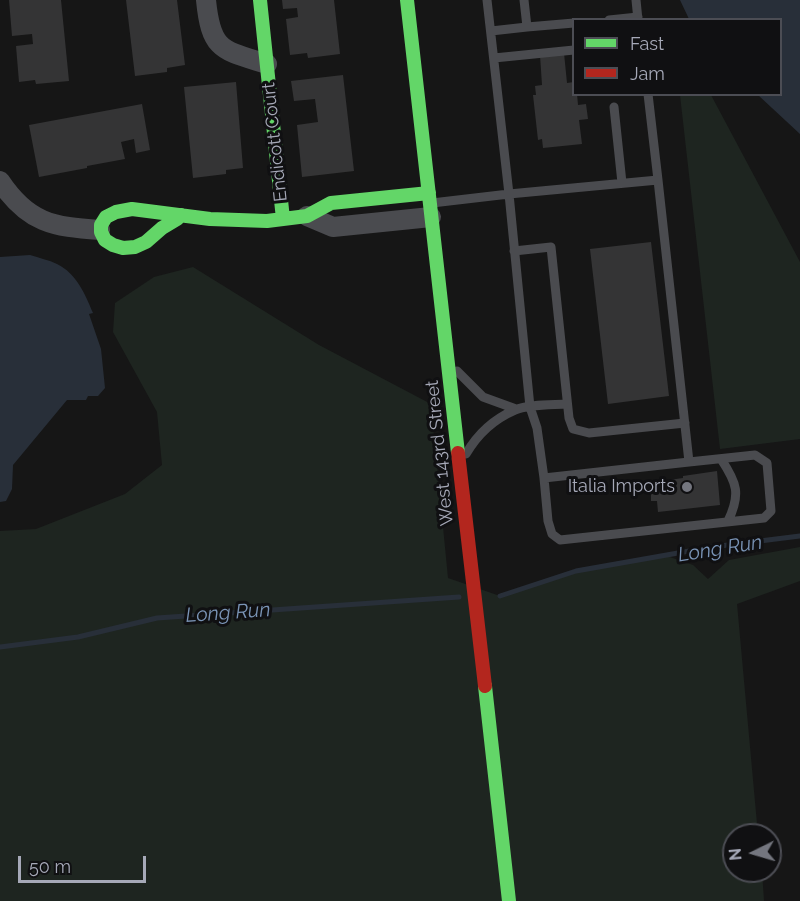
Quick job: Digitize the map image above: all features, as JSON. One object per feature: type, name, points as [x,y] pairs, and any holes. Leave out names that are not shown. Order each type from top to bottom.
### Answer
[{"type":"main road","name":"Endicott Court","points":[[260,0],[283,219]]},
{"type":"main road","name":"West 143rd Street","points":[[407,0],[509,901]]},
{"type":"main road","points":[[182,215],[132,248],[110,244],[103,238],[100,230],[105,217],[121,210],[132,209],[242,220],[267,221],[307,216]]},
{"type":"street","name":"Endicott Court","points":[[206,0],[208,22],[219,45],[236,54],[267,64]]},
{"type":"street","points":[[0,182],[22,209],[38,218],[56,225],[100,230]]},
{"type":"street","points":[[307,216],[333,227],[430,205]]},
{"type":"lane","points":[[487,0],[530,407],[537,428],[548,520],[552,534],[560,540],[764,518],[771,511],[766,463],[755,455],[544,478]]},
{"type":"lane","points":[[524,0],[527,27]]},
{"type":"lane","points":[[636,0],[638,18]]},
{"type":"lane","points":[[491,31],[572,23]]},
{"type":"lane","points":[[494,58],[572,51]]},
{"type":"lane","points":[[648,96],[689,462]]},
{"type":"lane","points":[[614,107],[622,183]]},
{"type":"lane","points":[[430,205],[509,194],[658,180]]},
{"type":"lane","points":[[514,251],[551,247],[567,404],[573,429],[589,434],[685,423]]},
{"type":"lane","points":[[447,358],[461,376],[483,397],[516,409]]},
{"type":"lane","points":[[459,465],[474,441],[494,422],[516,409],[567,404]]},
{"type":"lane","points":[[721,459],[732,475],[736,488],[735,506],[728,521]]},
{"type":"shaded area","points":[[680,0],[800,0],[800,134],[759,96],[782,96],[782,18],[689,18]]},
{"type":"shaded area","points":[[680,96],[712,96],[800,262],[800,439],[720,449]]},
{"type":"shaded area","points":[[30,255],[51,261],[64,268],[83,292],[93,313],[89,314],[101,349],[105,388],[98,396],[88,396],[86,400],[67,400],[13,465],[12,489],[6,501],[0,502],[0,257]]},
{"type":"shaded area","points":[[193,267],[319,345],[431,404],[448,578],[500,596],[576,571],[664,555],[693,565],[708,579],[729,560],[800,547],[800,581],[737,604],[757,823],[722,823],[722,883],[763,883],[764,901],[0,901],[0,531],[36,529],[125,494],[162,465],[157,412],[113,332],[115,303],[154,277]]},
{"type":"building","points":[[9,0],[61,0],[69,81],[36,84],[35,80],[19,82],[16,46],[33,44],[32,34],[12,36]]},
{"type":"building","points":[[126,0],[177,0],[185,65],[167,68],[167,72],[135,76]]},
{"type":"building","points":[[282,0],[334,0],[340,54],[308,58],[307,53],[290,55],[286,19],[298,17],[297,8],[283,9]]},
{"type":"building","points":[[564,53],[567,83],[572,82],[572,96],[577,96],[578,105],[586,104],[588,119],[579,120],[582,144],[543,148],[542,139],[538,140],[533,95],[536,95],[535,86],[542,85],[540,55]]},
{"type":"building","points":[[343,75],[354,171],[302,177],[297,125],[318,122],[315,99],[294,101],[291,81]]},
{"type":"building","points":[[236,82],[243,168],[226,170],[226,174],[193,178],[184,87]]},
{"type":"building","points":[[142,104],[150,150],[136,153],[134,139],[121,142],[125,159],[39,177],[29,125]]},
{"type":"building","points":[[651,242],[669,396],[608,404],[590,249]]},
{"type":"building","name":"Italia Imports","points":[[717,471],[720,505],[658,512],[657,501],[651,501],[651,494],[656,493],[655,482]]},
{"type":"waterway","name":"Long Run","points":[[500,596],[576,571],[712,547],[800,536]]},
{"type":"waterway","name":"Long Run","points":[[0,647],[78,637],[157,618],[459,597]]},
{"type":"traffic: fast","points":[[260,0],[283,219]]},
{"type":"traffic: fast","points":[[407,0],[458,453]]},
{"type":"traffic: fast","points":[[182,215],[179,217],[177,219],[162,228],[146,242],[135,247],[123,248],[113,245],[105,240],[101,232],[101,225],[106,217],[116,212],[132,209],[210,219],[267,221],[307,216],[331,203],[429,193]]},
{"type":"traffic: fast","points":[[485,686],[509,901]]},
{"type":"traffic: jam","points":[[458,453],[485,686]]},
{"type":"place","name":"Italia Imports","points":[[687,487]]}]
